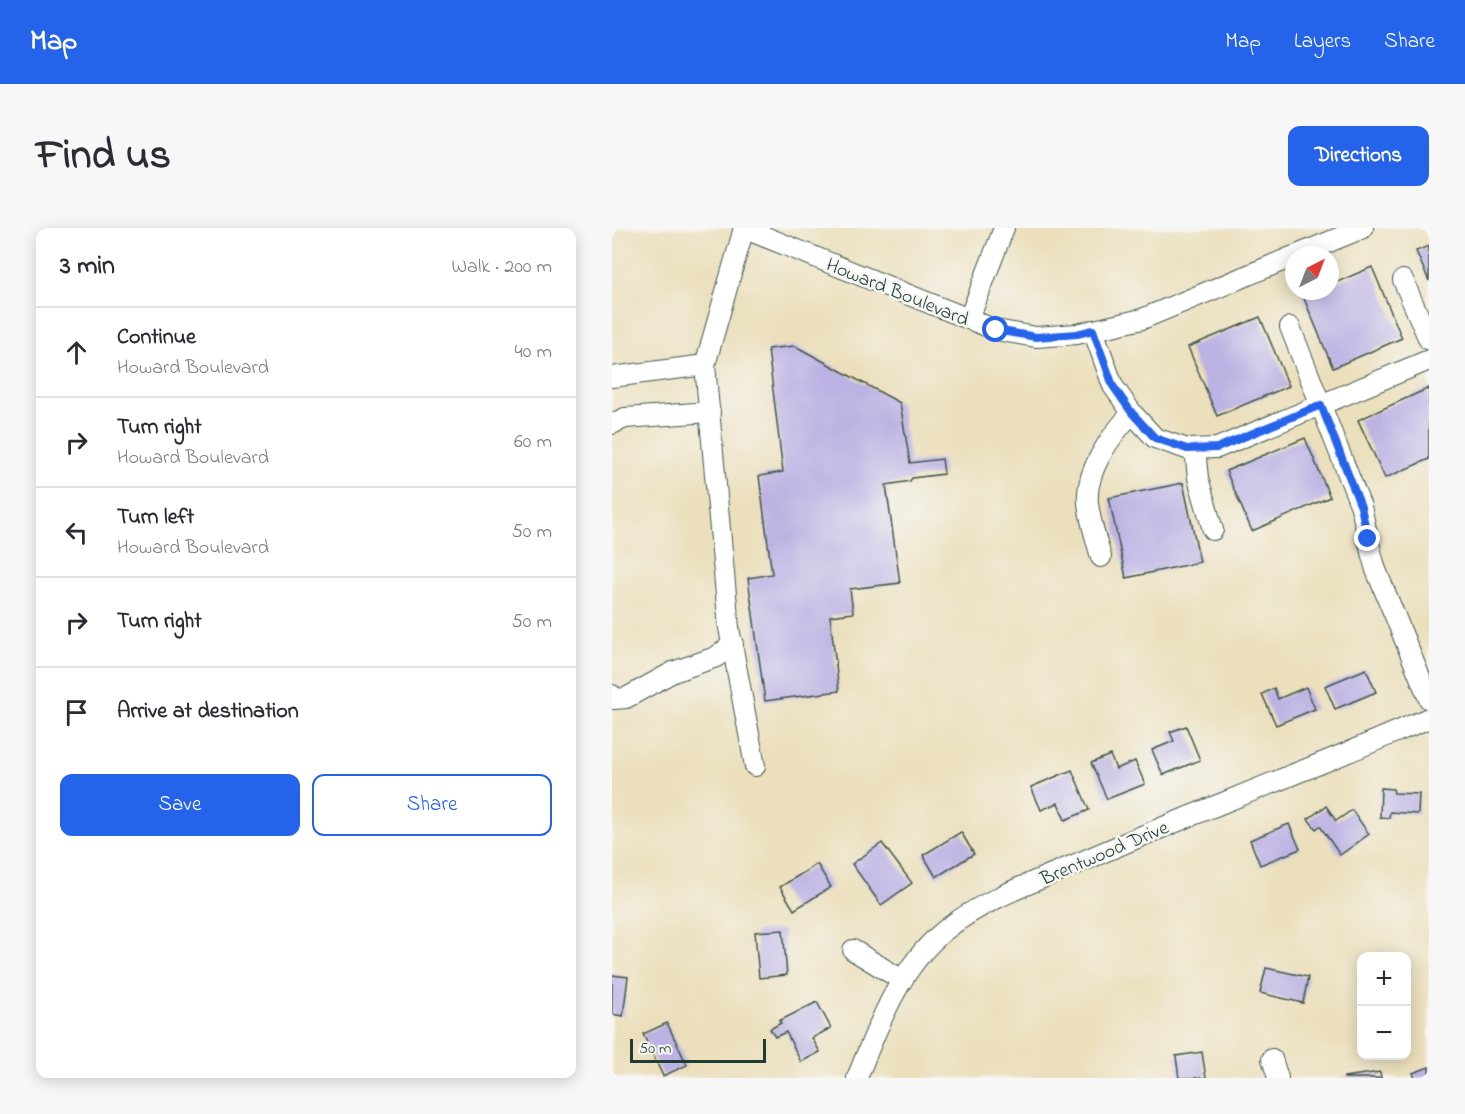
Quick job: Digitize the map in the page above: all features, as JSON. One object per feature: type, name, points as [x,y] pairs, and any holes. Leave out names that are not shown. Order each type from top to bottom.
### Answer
[{"type":"street","points":[[743,228],[705,365],[729,628],[755,766]]},
{"type":"street","name":"Howard Boulevard","points":[[743,228],[996,330],[1036,337],[1077,334],[1142,319],[1285,260]]},
{"type":"street","points":[[969,319],[1004,228]]},
{"type":"street","name":"Howard Boulevard","points":[[1320,246],[1363,228]]},
{"type":"street","points":[[1403,280],[1429,340]]},
{"type":"street","points":[[1290,327],[1361,507],[1372,556],[1390,605],[1429,699]]},
{"type":"street","points":[[1093,330],[1113,386],[1132,413],[1155,438],[1187,449],[1217,448],[1429,360]]},
{"type":"street","points":[[612,377],[705,365]]},
{"type":"street","points":[[612,424],[625,418],[710,412]]},
{"type":"street","points":[[1101,557],[1088,502],[1089,489],[1094,471],[1106,446],[1120,425],[1132,413]]},
{"type":"street","points":[[1195,449],[1198,478],[1213,530]]},
{"type":"street","points":[[613,698],[626,698],[673,672],[716,657],[733,644]]},
{"type":"street","name":"Brentwood Drive","points":[[857,1078],[874,1035],[902,980],[921,954],[943,932],[964,916],[989,902],[1143,834],[1299,773],[1429,718]]},
{"type":"street","points":[[853,950],[902,980]]},
{"type":"building","points":[[1429,246],[1429,281],[1416,251]]},
{"type":"building","points":[[1372,267],[1402,338],[1333,368],[1305,300],[1339,300],[1339,281]]},
{"type":"building","points":[[1260,317],[1289,386],[1217,416],[1188,347]]},
{"type":"building","points":[[795,346],[900,403],[910,463],[942,459],[944,474],[912,478],[910,481],[886,485],[900,583],[850,589],[853,613],[830,616],[839,691],[765,701],[748,578],[772,574],[759,476],[783,472],[768,349]]},
{"type":"building","points":[[1429,388],[1429,459],[1385,478],[1358,420]]},
{"type":"building","points":[[1305,438],[1330,497],[1252,531],[1226,471]]},
{"type":"building","points":[[1183,483],[1200,562],[1126,578],[1109,498]]},
{"type":"building","points":[[1366,669],[1376,692],[1335,709],[1325,686]]},
{"type":"building","points":[[1306,687],[1315,709],[1276,725],[1262,694],[1274,688],[1278,699]]},
{"type":"building","points":[[1186,726],[1200,760],[1163,775],[1152,750],[1174,741],[1170,732]]},
{"type":"building","points":[[1110,755],[1116,769],[1135,761],[1145,784],[1107,799],[1091,763]]},
{"type":"building","points":[[1072,770],[1089,810],[1065,820],[1058,803],[1041,810],[1031,787]]},
{"type":"building","points":[[1381,788],[1393,789],[1394,793],[1419,794],[1418,814],[1390,812],[1389,818],[1380,817]]},
{"type":"building","points":[[1326,806],[1336,821],[1352,810],[1369,834],[1340,855],[1320,826],[1316,829],[1308,819]]},
{"type":"building","points":[[1289,824],[1300,849],[1260,865],[1250,840]]},
{"type":"building","points":[[961,832],[974,854],[936,877],[923,855]]},
{"type":"building","points":[[882,843],[912,883],[881,905],[852,864]]},
{"type":"building","points":[[817,864],[831,887],[794,910],[780,887]]},
{"type":"building","points":[[783,930],[787,975],[759,978],[755,932]]},
{"type":"building","points":[[1266,968],[1308,977],[1303,1003],[1260,993]]},
{"type":"building","points":[[612,975],[628,977],[623,1016],[612,1014]]},
{"type":"building","points":[[817,1002],[831,1028],[812,1038],[820,1052],[801,1062],[786,1032],[775,1037],[770,1029],[781,1023],[779,1021]]},
{"type":"building","points":[[667,1023],[687,1065],[663,1076],[643,1034]]},
{"type":"building","points":[[1202,1052],[1206,1078],[1179,1078],[1176,1056]]},
{"type":"building","points":[[1429,1067],[1429,1078],[1415,1078],[1413,1073]]},
{"type":"building","points":[[1380,1072],[1381,1078],[1344,1078],[1344,1077]]},
{"type":"route","points":[[996,330],[1036,337],[1077,334],[1093,330],[1113,386],[1132,413],[1155,438],[1187,449],[1217,448],[1321,405],[1361,507],[1368,539]]}]
